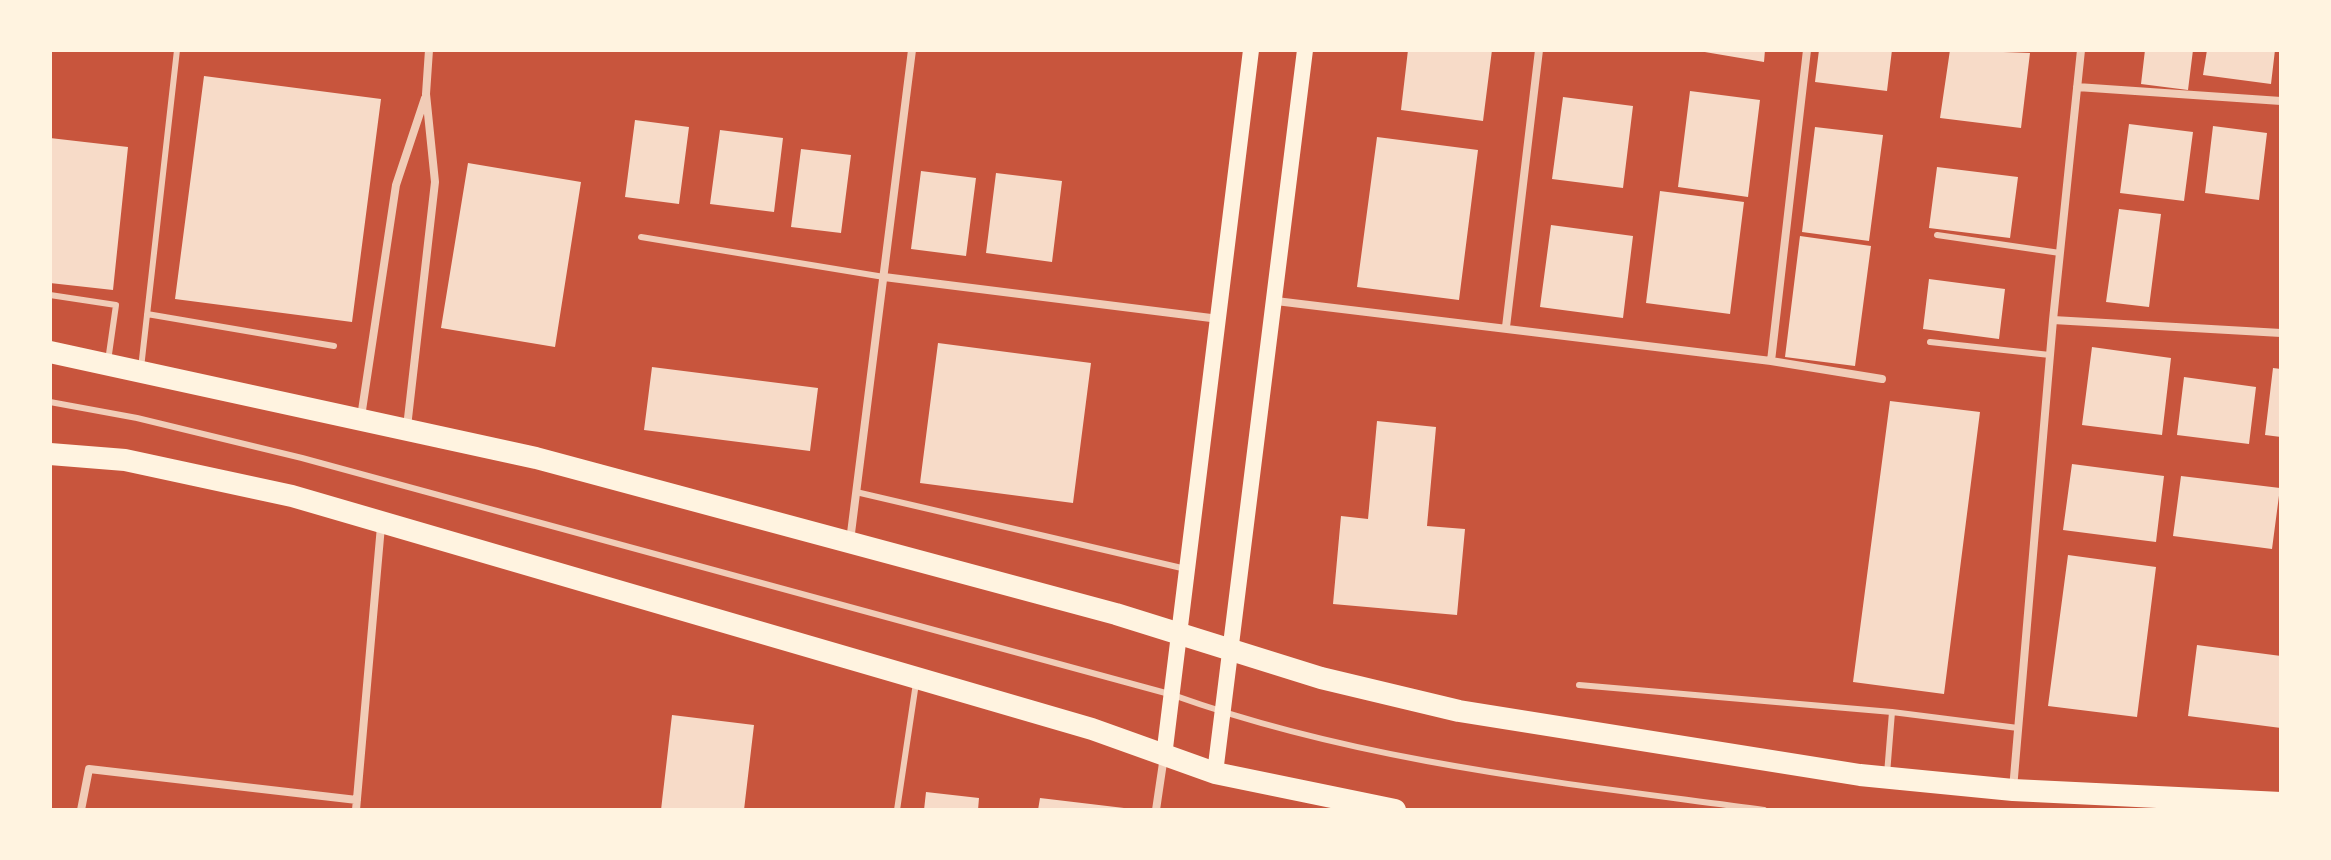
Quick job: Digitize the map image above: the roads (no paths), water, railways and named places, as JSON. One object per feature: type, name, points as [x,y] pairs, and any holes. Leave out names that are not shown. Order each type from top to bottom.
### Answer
[{"type":"highway","points":[[50,352],[536,458],[850,541],[1321,678],[1459,711],[1887,778],[2013,790],[2281,803]]},
{"type":"highway","points":[[50,454],[125,460],[292,496],[381,525],[1092,729],[1215,773],[1395,810]]},
{"type":"main road","points":[[1164,756],[1251,50]]},
{"type":"main road","points":[[1215,773],[1233,650],[1305,50]]},
{"type":"street","points":[[407,430],[435,182],[426,94],[429,50]]},
{"type":"street","points":[[850,541],[912,50]]},
{"type":"street","points":[[1506,327],[1539,50]]},
{"type":"street","points":[[1771,361],[1807,50]]},
{"type":"street","points":[[2013,790],[2053,320],[2081,50]]},
{"type":"street","points":[[2077,87],[2281,101]]},
{"type":"street","points":[[361,420],[396,185],[426,94]]},
{"type":"street","points":[[884,277],[1219,319]]},
{"type":"street","points":[[1276,301],[1771,361],[1882,379]]},
{"type":"street","points":[[2053,320],[2281,333]]},
{"type":"street","points":[[356,810],[381,525]]},
{"type":"street","points":[[1156,810],[1164,756]]},
{"type":"street","points":[[81,810],[89,769],[357,800]]},
{"type":"lane","points":[[141,371],[177,50]]},
{"type":"lane","points":[[1937,235],[2060,253]]},
{"type":"lane","points":[[641,237],[884,277]]},
{"type":"lane","points":[[50,295],[116,305],[108,364]]},
{"type":"lane","points":[[147,314],[334,346]]},
{"type":"lane","points":[[1930,342],[2050,355]]},
{"type":"lane","points":[[50,402],[137,418],[302,458],[1173,695],[1223,713],[1448,768],[1764,810]]},
{"type":"lane","points":[[856,492],[1189,570]]},
{"type":"lane","points":[[897,810],[916,678]]},
{"type":"lane","points":[[1579,685],[1892,712],[2018,728]]},
{"type":"lane","points":[[1887,778],[1892,712]]}]
